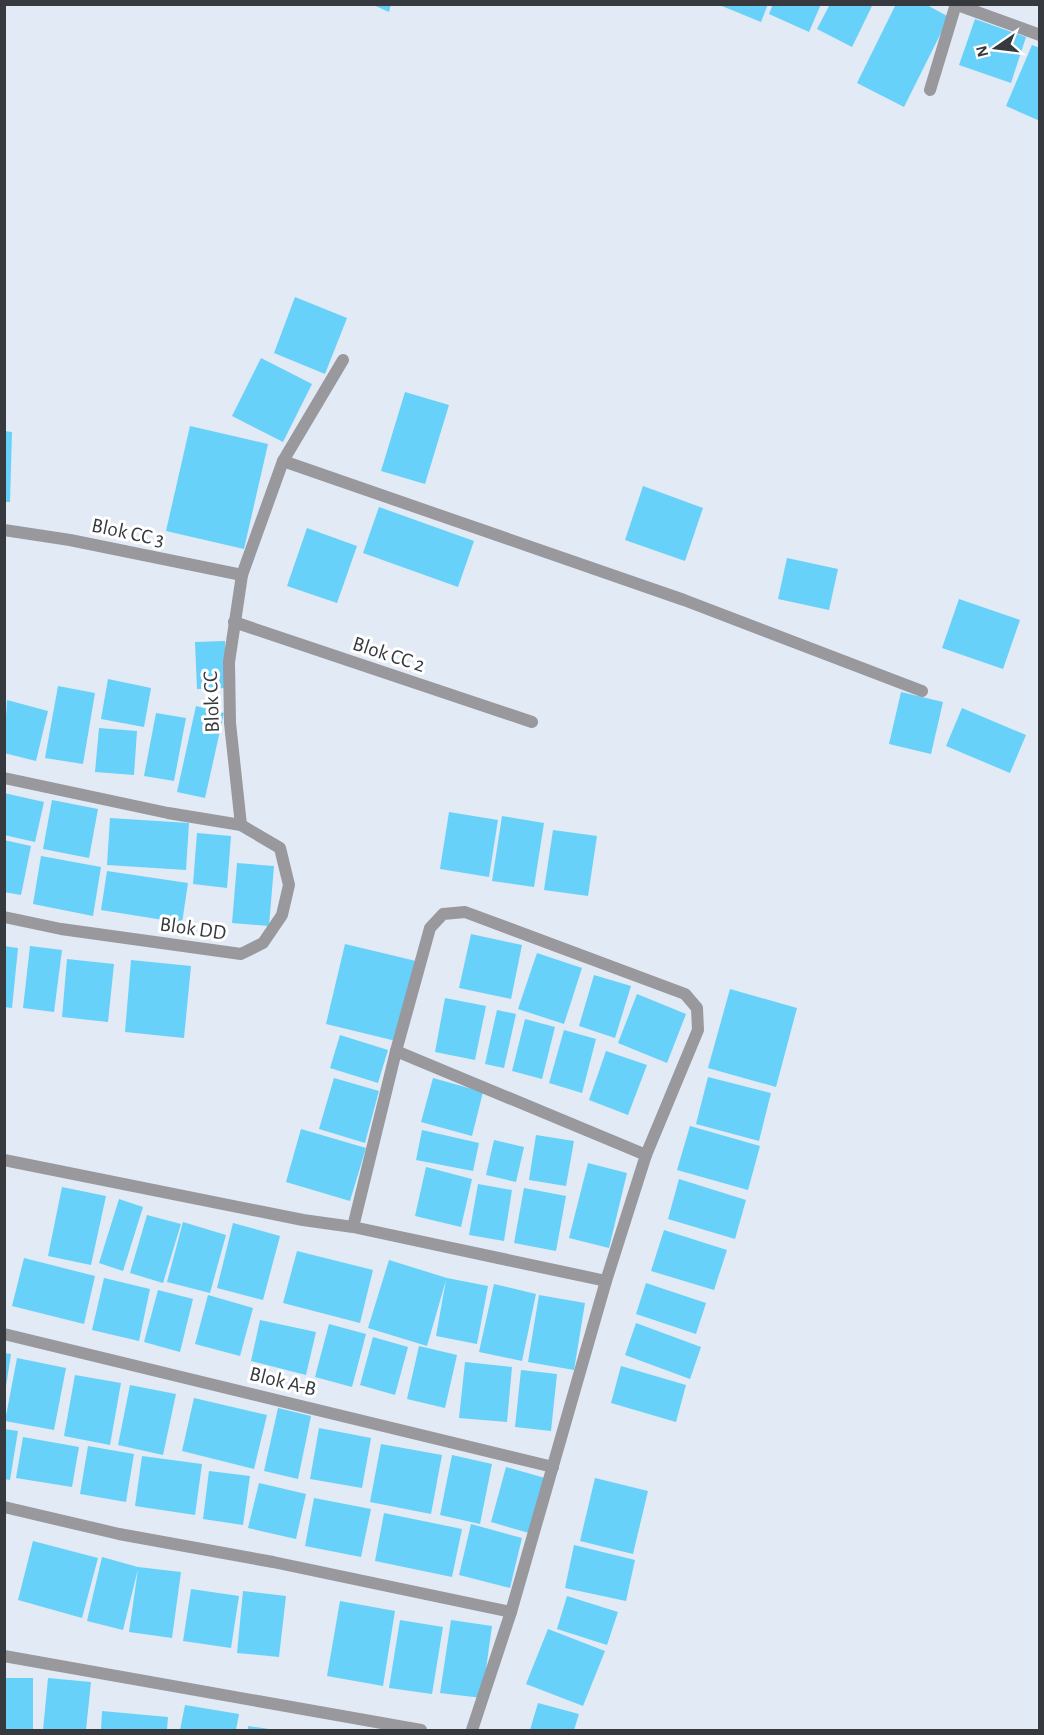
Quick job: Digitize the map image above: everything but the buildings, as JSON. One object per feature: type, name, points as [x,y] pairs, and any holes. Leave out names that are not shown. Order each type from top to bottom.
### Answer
[{"type":"street","points":[[930,90],[955,5],[1040,35]]},
{"type":"street","name":"Blok CC","points":[[241,825],[230,723],[229,662],[243,575],[283,461],[343,360]]},
{"type":"street","points":[[283,461],[684,600],[922,691]]},
{"type":"street","name":"Blok CC 3","points":[[4,530],[70,540],[243,575]]},
{"type":"street","name":"Blok CC 2","points":[[234,622],[532,722]]},
{"type":"street","points":[[4,778],[168,813],[241,825]]},
{"type":"street","name":"Blok DD","points":[[4,917],[61,929],[241,954],[263,943],[282,915],[289,885],[280,848],[241,825]]},
{"type":"street","points":[[353,1227],[396,1051],[430,928],[444,914],[465,912],[686,994],[697,1008],[698,1030],[646,1155],[606,1281],[511,1612],[472,1731]]},
{"type":"street","points":[[396,1051],[646,1155]]},
{"type":"street","points":[[4,1160],[303,1220],[353,1227],[606,1281]]},
{"type":"street","name":"Blok A-B","points":[[4,1334],[553,1467]]},
{"type":"street","points":[[4,1507],[119,1534],[273,1562],[511,1612]]},
{"type":"street","points":[[4,1656],[421,1731]]}]
